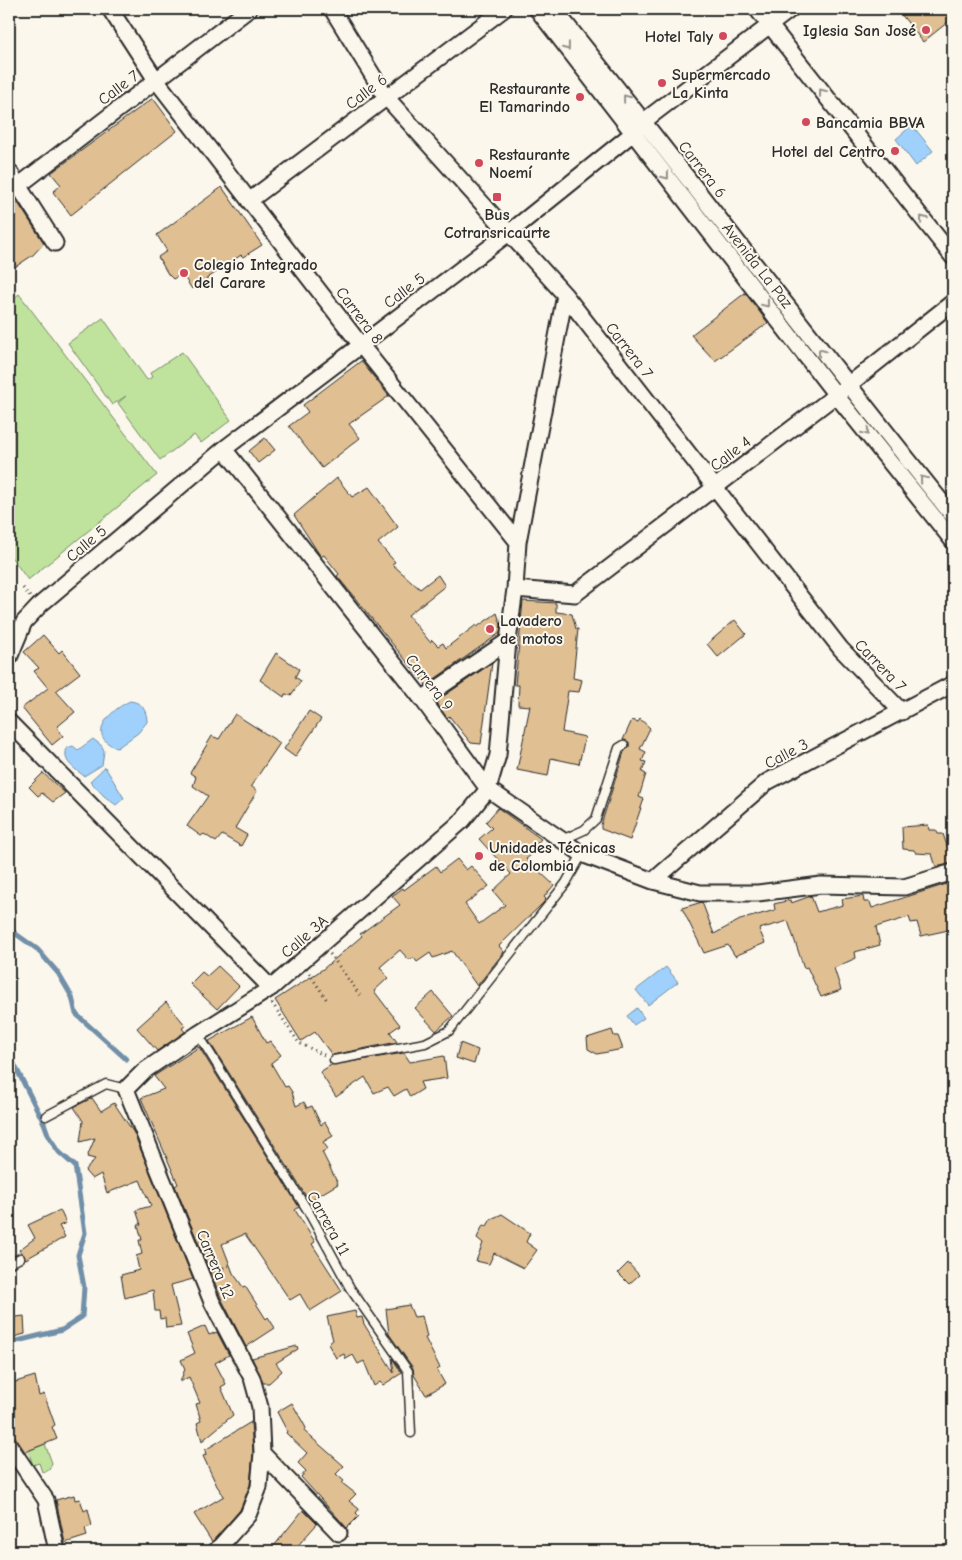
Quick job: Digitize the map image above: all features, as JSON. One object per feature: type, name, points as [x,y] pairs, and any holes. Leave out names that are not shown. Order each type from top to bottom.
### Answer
[{"type":"street","name":"Carrera 8","points":[[110,9],[156,80],[360,344],[518,542]]},
{"type":"street","name":"Calle 7","points":[[14,190],[249,9]]},
{"type":"street","name":"Carrera 7","points":[[332,9],[386,97],[565,295],[841,649],[902,712]]},
{"type":"street","name":"Calle 6","points":[[249,201],[504,9]]},
{"type":"street","name":"Avenida La Paz","points":[[537,9],[633,133],[841,390],[953,541]]},
{"type":"street","name":"Carrera 6","points":[[554,9],[644,121],[841,390],[953,516]]},
{"type":"street","points":[[757,9],[953,257]]},
{"type":"street","name":"Calle 5","points":[[9,658],[24,622],[41,604],[224,449],[510,232],[633,133],[644,121],[792,9]]},
{"type":"street","points":[[9,171],[14,190],[54,243]]},
{"type":"street","points":[[488,789],[498,755],[508,640],[516,589],[518,542],[565,295]]},
{"type":"street","name":"Calle 4","points":[[516,589],[575,594],[953,302]]},
{"type":"street","name":"Carrera 9","points":[[224,449],[422,699],[488,789],[582,854],[653,880],[700,893],[758,893],[821,885],[904,887],[953,872]]},
{"type":"street","points":[[422,699],[508,640]]},
{"type":"street","name":"Calle 3","points":[[653,880],[767,782],[953,684]]},
{"type":"street","points":[[9,722],[268,990]]},
{"type":"street","name":"Calle 3A","points":[[126,1089],[144,1071],[268,990],[302,962],[464,820],[488,789]]},
{"type":"street","name":"Carrera 12","points":[[126,1089],[212,1302],[252,1378],[260,1407],[262,1454],[259,1487],[248,1515],[216,1551]]},
{"type":"street","points":[[9,1445],[46,1500],[57,1551]]},
{"type":"street","points":[[262,1454],[339,1533]]},
{"type":"lane","points":[[562,840],[584,830],[596,819],[619,748],[624,745]]},
{"type":"lane","points":[[334,1060],[425,1044],[449,1031],[566,883],[582,854]]},
{"type":"lane","name":"Carrera 11","points":[[198,1034],[308,1211],[350,1288],[408,1371],[411,1433]]},
{"type":"lane","points":[[46,1116],[106,1084],[126,1089]]},
{"type":"lane","points":[[9,1264],[20,1258]]},
{"type":"path","points":[[322,944],[362,998]]},
{"type":"path","points":[[302,962],[327,1000]]},
{"type":"path","points":[[268,990],[299,1044],[334,1060]]},
{"type":"green space","points":[[19,294],[157,475],[28,580],[9,554],[9,302]]},
{"type":"green space","points":[[103,318],[147,380],[152,377],[150,373],[182,352],[231,420],[201,443],[194,435],[160,460],[118,403],[126,396],[112,405],[68,343]]},
{"type":"green space","points":[[45,1444],[52,1463],[49,1470],[42,1472],[39,1463],[33,1465],[28,1451]]},
{"type":"water","points":[[912,125],[933,151],[916,166],[896,139]]},
{"type":"water","points":[[130,701],[141,705],[146,714],[147,722],[138,733],[117,748],[108,743],[103,737],[102,730],[104,723],[115,710]]},
{"type":"water","points":[[93,739],[102,746],[104,751],[102,765],[84,776],[68,761],[66,757],[67,748],[73,746],[78,750]]},
{"type":"water","points":[[105,767],[124,798],[116,805],[104,796],[90,781]]},
{"type":"water","points":[[666,967],[678,982],[648,1005],[636,990]]},
{"type":"water","points":[[637,1008],[644,1018],[634,1025],[627,1016]]},
{"type":"building","name":"Iglesia San José","points":[[897,9],[946,9],[953,18],[923,42]]},
{"type":"building","points":[[153,98],[177,131],[71,215],[53,192],[61,185],[51,173]]},
{"type":"building","points":[[222,187],[262,245],[243,257],[241,255],[192,289],[182,274],[173,279],[168,274],[158,257],[167,251],[157,235]]},
{"type":"building","points":[[18,203],[44,243],[33,255],[9,271],[9,210]]},
{"type":"building","points":[[745,293],[768,323],[715,361],[691,335]]},
{"type":"building","points":[[361,361],[389,396],[349,424],[360,438],[322,468],[289,426],[308,412],[303,405]]},
{"type":"building","points":[[265,438],[275,450],[258,463],[249,451]]},
{"type":"building","points":[[337,478],[352,497],[369,487],[398,527],[378,543],[395,562],[392,564],[420,589],[438,575],[445,586],[408,615],[430,642],[432,640],[438,646],[443,643],[446,648],[476,625],[477,627],[497,613],[501,625],[500,633],[426,685],[337,576],[339,574],[324,555],[321,557],[294,515]]},
{"type":"building","points":[[523,601],[556,603],[556,612],[572,614],[576,629],[578,629],[573,678],[582,680],[579,692],[568,691],[562,732],[585,737],[579,764],[551,758],[548,776],[517,770],[530,706],[518,705],[519,685],[515,685]]},
{"type":"building","points":[[735,620],[746,634],[718,657],[707,644]]},
{"type":"building","points":[[43,635],[59,653],[62,650],[80,673],[56,691],[75,712],[57,727],[63,736],[52,745],[22,708],[48,688],[34,671],[39,668],[24,652]]},
{"type":"building","points":[[276,653],[299,669],[295,677],[301,681],[291,695],[285,694],[284,697],[260,680]]},
{"type":"building","points":[[492,663],[481,744],[471,743],[449,716],[447,718],[437,704],[438,700]]},
{"type":"building","points":[[309,711],[321,719],[295,757],[284,749]]},
{"type":"building","points":[[235,714],[280,743],[251,786],[257,791],[235,828],[247,835],[241,846],[222,835],[216,842],[204,834],[201,836],[187,826],[208,796],[193,786],[196,777],[190,773],[212,736],[219,739]]},
{"type":"building","points":[[640,719],[650,728],[640,749],[646,752],[642,761],[646,762],[642,772],[646,774],[639,797],[644,799],[630,840],[601,829],[601,825],[624,752],[629,747],[629,742],[623,740],[632,720],[638,722]]},
{"type":"building","points":[[43,773],[65,793],[53,802],[42,793],[38,796],[29,787]]},
{"type":"building","points":[[498,808],[541,839],[531,850],[531,855],[526,859],[554,885],[544,897],[546,899],[543,903],[499,946],[504,952],[477,986],[452,951],[433,958],[430,953],[417,962],[414,958],[408,959],[400,950],[380,967],[388,978],[374,991],[400,1025],[390,1032],[397,1042],[332,1055],[315,1032],[301,1041],[275,1000],[323,969],[362,936],[360,934],[400,905],[392,896],[403,888],[404,890],[436,866],[440,872],[457,859],[466,870],[471,866],[489,886],[465,904],[479,924],[505,905],[493,891],[511,874],[479,839],[492,828],[486,822]]},
{"type":"building","points":[[928,825],[929,830],[936,830],[938,834],[943,834],[953,863],[936,867],[932,854],[916,853],[914,850],[903,849],[902,827]]},
{"type":"building","points":[[953,882],[953,929],[921,936],[917,922],[911,923],[909,917],[876,927],[880,945],[855,952],[856,958],[834,968],[841,990],[821,997],[807,967],[804,968],[788,921],[759,929],[765,943],[735,956],[728,945],[704,953],[682,908],[702,902],[714,934],[740,920],[775,910],[774,904],[790,900],[791,903],[811,896],[817,912],[843,905],[842,899],[863,896],[864,902],[870,902],[872,908]]},
{"type":"building","points":[[218,966],[239,986],[217,1009],[190,984],[202,972],[207,976]]},
{"type":"building","points":[[433,992],[453,1016],[436,1031],[415,1008]]},
{"type":"building","points":[[166,1002],[186,1026],[182,1028],[185,1032],[157,1051],[137,1028]]},
{"type":"building","points":[[252,1017],[266,1043],[270,1041],[281,1055],[271,1063],[285,1087],[288,1086],[292,1092],[296,1106],[304,1102],[307,1108],[312,1106],[321,1125],[325,1122],[333,1136],[323,1142],[328,1149],[322,1152],[338,1184],[309,1201],[209,1041]]},
{"type":"building","points":[[612,1030],[614,1036],[618,1036],[623,1049],[597,1054],[588,1049],[587,1038]]},
{"type":"building","points":[[460,1043],[478,1050],[474,1064],[456,1058]]},
{"type":"building","points":[[199,1047],[299,1207],[295,1210],[315,1242],[312,1244],[342,1291],[310,1311],[300,1294],[290,1300],[245,1234],[222,1244],[233,1273],[243,1287],[245,1286],[266,1319],[268,1317],[275,1328],[246,1347],[221,1298],[175,1186],[178,1184],[141,1098],[164,1089],[154,1076]]},
{"type":"building","points":[[404,1053],[410,1062],[444,1056],[447,1078],[420,1082],[423,1089],[410,1097],[406,1089],[394,1096],[388,1087],[374,1093],[365,1077],[336,1097],[320,1072],[331,1065]]},
{"type":"building","points":[[92,1098],[101,1111],[114,1103],[134,1133],[193,1279],[171,1285],[181,1326],[166,1328],[165,1318],[160,1319],[159,1311],[155,1311],[153,1290],[125,1298],[121,1275],[139,1270],[136,1256],[142,1254],[139,1240],[142,1240],[138,1225],[141,1225],[136,1210],[151,1206],[140,1180],[107,1193],[101,1174],[92,1179],[85,1171],[95,1159],[87,1157],[95,1138],[80,1142],[83,1121],[74,1107]]},
{"type":"building","points":[[60,1210],[66,1223],[59,1226],[65,1237],[26,1259],[19,1250],[35,1238],[28,1225]]},
{"type":"building","points":[[502,1214],[530,1233],[526,1242],[537,1250],[524,1268],[494,1253],[489,1264],[476,1261],[483,1243],[477,1238],[483,1225],[487,1226],[491,1219]]},
{"type":"building","points":[[628,1263],[639,1275],[629,1284],[618,1273]]},
{"type":"building","points":[[409,1305],[414,1317],[422,1316],[427,1337],[425,1338],[440,1368],[437,1370],[445,1384],[426,1395],[414,1375],[413,1368],[389,1334],[386,1309]]},
{"type":"building","points":[[355,1311],[357,1318],[362,1317],[364,1324],[394,1373],[392,1358],[402,1373],[383,1385],[380,1382],[374,1386],[364,1361],[358,1364],[353,1355],[346,1359],[344,1354],[336,1358],[328,1344],[333,1340],[327,1317]]},
{"type":"building","points":[[24,1316],[25,1334],[9,1338],[9,1318]]},
{"type":"building","points":[[205,1326],[209,1335],[217,1332],[229,1355],[215,1363],[226,1384],[221,1387],[233,1415],[202,1441],[197,1423],[201,1421],[196,1404],[200,1403],[189,1377],[180,1382],[185,1369],[181,1360],[195,1353],[187,1334]]},
{"type":"building","points":[[297,1346],[298,1349],[276,1363],[282,1371],[269,1383],[263,1383],[252,1358]]},
{"type":"building","points":[[35,1376],[39,1396],[44,1394],[55,1425],[52,1427],[57,1439],[25,1452],[9,1427],[9,1384]]},
{"type":"building","points":[[292,1403],[306,1428],[304,1431],[344,1466],[336,1474],[344,1481],[342,1483],[356,1494],[349,1501],[359,1509],[356,1513],[359,1516],[347,1528],[301,1477],[306,1471],[298,1463],[307,1453],[286,1433],[287,1431],[277,1412]]},
{"type":"building","points":[[251,1422],[253,1453],[250,1485],[240,1510],[212,1542],[194,1514],[224,1496],[217,1486],[203,1456],[206,1455],[205,1450]]},
{"type":"building","points":[[74,1495],[75,1500],[80,1499],[84,1511],[88,1509],[92,1526],[85,1528],[87,1536],[65,1543],[56,1500]]},
{"type":"building","points":[[303,1510],[317,1524],[293,1551],[270,1551]]},
{"type":"waterway","points":[[9,929],[37,949],[58,973],[72,997],[76,1014],[126,1059]]},
{"type":"waterway","points":[[9,1054],[44,1123],[49,1137],[59,1152],[75,1166],[85,1233],[78,1255],[84,1287],[82,1317],[62,1330],[9,1343]]},
{"type":"place","name":"Iglesia San José","points":[[926,30]]},
{"type":"place","name":"Hotel Taly","points":[[723,36]]},
{"type":"place","name":"Supermercado La Kinta","points":[[662,83]]},
{"type":"place","name":"Restaurante El Tamarindo","points":[[580,97]]},
{"type":"place","name":"Bancamia BBVA","points":[[806,122]]},
{"type":"place","name":"Hotel del Centro","points":[[895,151]]},
{"type":"place","name":"Restaurante Noemí","points":[[479,163]]},
{"type":"place","name":"Bus Cotransricaurte","points":[[497,197]]},
{"type":"place","name":"Colegio Integrado del Carare","points":[[184,273]]},
{"type":"place","name":"Lavadero de motos","points":[[490,629]]},
{"type":"place","name":"Unidades Técnicas de Colombia","points":[[479,856]]}]
